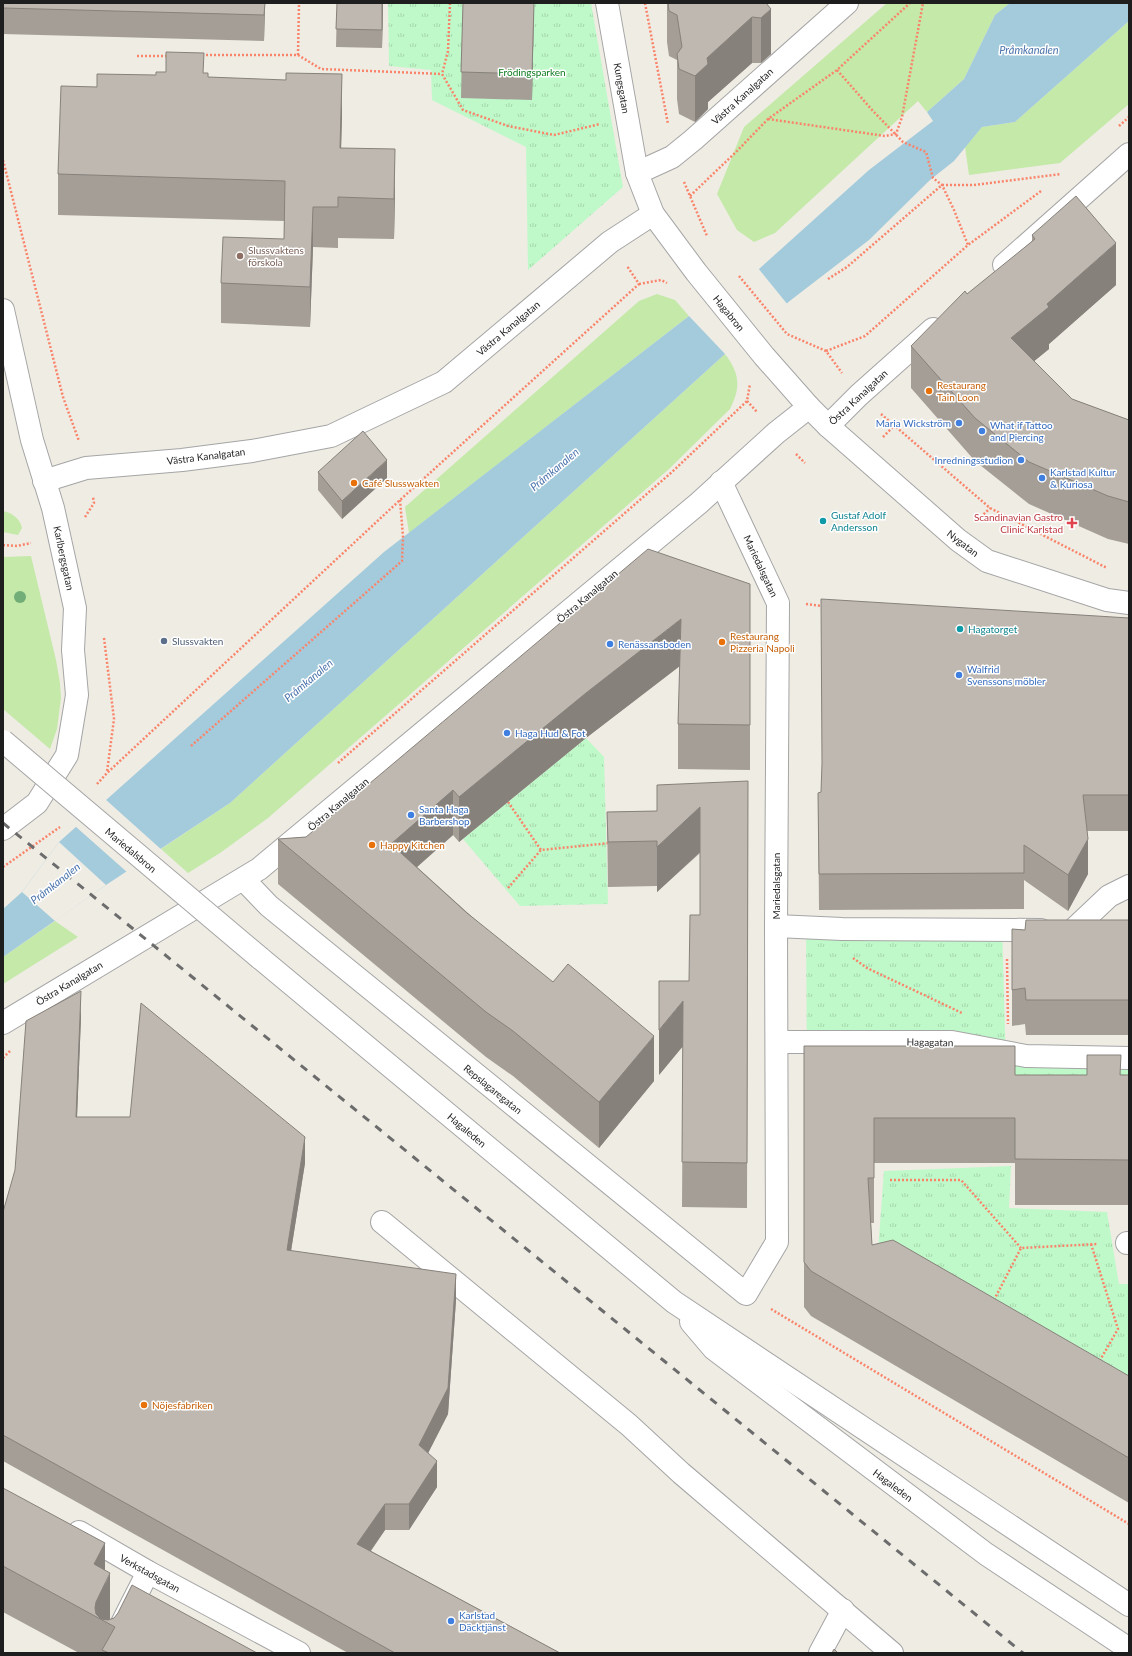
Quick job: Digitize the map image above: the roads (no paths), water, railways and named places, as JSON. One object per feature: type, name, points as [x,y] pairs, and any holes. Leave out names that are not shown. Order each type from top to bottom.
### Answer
[{"type":"street","name":"Kungsgatan","points":[[607,3],[637,174]]},
{"type":"street","name":"Västra Kanalgatan","points":[[637,174],[672,157],[847,3]]},
{"type":"street","points":[[988,280],[1129,154]]},
{"type":"street","points":[[637,174],[653,214]]},
{"type":"street","name":"Västra Kanalgatan","points":[[44,481],[86,468],[182,460],[236,453],[331,436],[444,382],[610,242],[653,214]]},
{"type":"street","name":"Hagabron","points":[[653,214],[696,272],[764,356],[809,407]]},
{"type":"street","name":"Karlbergsgatan","points":[[3,310],[32,440],[60,537],[75,608],[72,650],[77,695],[67,755],[37,803],[3,828]]},
{"type":"street","name":"Östra Kanalgatan","points":[[3,1023],[259,870],[699,503],[776,433],[809,407],[828,426],[859,395],[947,316]]},
{"type":"street","name":"Nygatan","points":[[828,426],[958,540],[987,561],[1107,600],[1129,603]]},
{"type":"street","name":"Mariedalsgatan","points":[[721,482],[778,603],[776,926],[777,1242],[746,1294]]},
{"type":"street","name":"Mariedalsbron","points":[[3,741],[260,958]]},
{"type":"street","name":"Repslagaregatan","points":[[244,880],[269,906],[746,1294]]},
{"type":"street","points":[[1073,930],[1109,896],[1129,886]]},
{"type":"street","points":[[776,926],[842,929],[1101,930]]},
{"type":"street","name":"Hagaleden","points":[[260,958],[674,1302],[1129,1604]]},
{"type":"street","name":"Hagagatan","points":[[777,1042],[952,1042],[1026,1056],[1129,1058]]},
{"type":"street","points":[[382,1222],[629,1424],[681,1473],[892,1653]]},
{"type":"street","name":"Hagaleden","points":[[674,1302],[714,1349],[986,1554],[1129,1649]]},
{"type":"street","name":"Verkstadsgatan","points":[[65,1525],[148,1572],[299,1653]]},
{"type":"street","points":[[107,1653],[148,1572]]},
{"type":"street","points":[[820,1653],[843,1610]]},
{"type":"water","name":"Pråmkanalen","points":[[1010,3],[1129,3],[1129,21],[1015,122],[982,127],[954,161],[930,180],[869,240],[791,300],[725,354],[230,803],[106,885],[3,957],[3,909],[22,892],[59,842],[384,552],[689,316],[759,269],[869,170],[933,121],[927,112],[964,79],[995,15]]},
{"type":"railway","points":[[3,823],[1023,1653]]},
{"type":"place","name":"Slussvaktens förskola","points":[[240,256]]},
{"type":"place","name":"Restaurang Tain Loon","points":[[929,391]]},
{"type":"place","name":"Maria Wickström","points":[[959,423]]},
{"type":"place","name":"What if Tattoo and Piercing","points":[[982,431]]},
{"type":"place","name":"Inredningsstudion","points":[[1021,460]]},
{"type":"place","name":"Karlstad Kultur & Kuriosa","points":[[1042,478]]},
{"type":"place","name":"Café Slusswakten","points":[[354,483]]},
{"type":"place","name":"Gustaf Adolf Andersson","points":[[823,521]]},
{"type":"place","name":"Scandinavian Gastro Clinic Karlstad","points":[[1072,523]]},
{"type":"place","name":"Hagatorget","points":[[960,629]]},
{"type":"place","name":"Slussvakten","points":[[164,641]]},
{"type":"place","name":"Restaurang Pizzeria Napoli","points":[[722,642]]},
{"type":"place","name":"Renässansboden","points":[[610,644]]},
{"type":"place","name":"Walfrid Svenssons möbler","points":[[959,675]]},
{"type":"place","name":"Haga Hud & Fot","points":[[507,733]]},
{"type":"place","name":"Santa Haga Barbershop","points":[[411,815]]},
{"type":"place","name":"Happy Kitchen","points":[[372,845]]},
{"type":"place","name":"Nöjesfabriken","points":[[144,1405]]},
{"type":"place","name":"Karlstad Däcktjänst","points":[[451,1621]]},
{"type":"park label","name":"Frödingsparken","points":[[532,72]]}]
